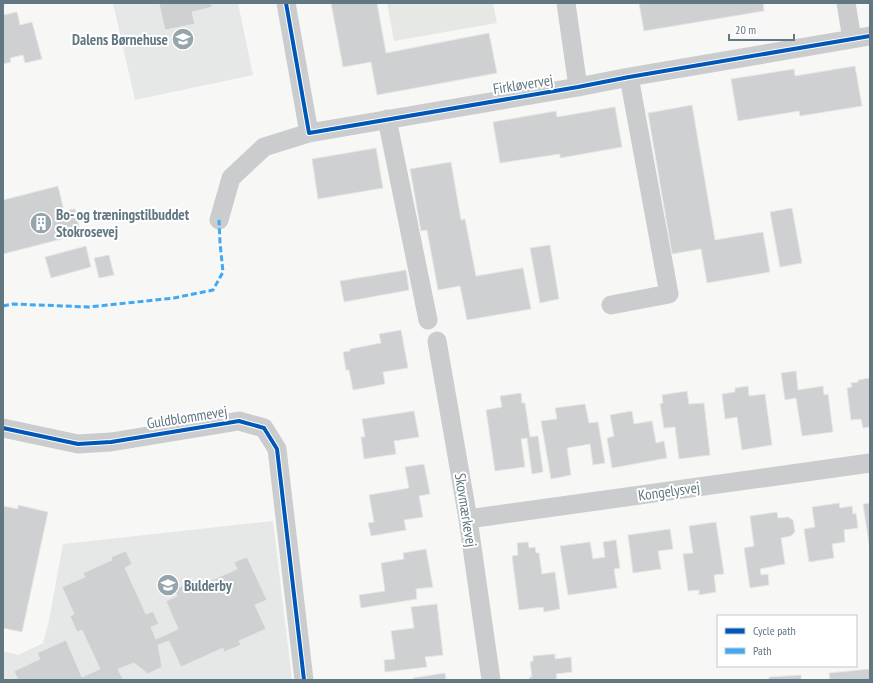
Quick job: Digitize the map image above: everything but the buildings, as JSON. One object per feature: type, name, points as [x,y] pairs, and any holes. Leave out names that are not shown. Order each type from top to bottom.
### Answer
[{"type":"street","points":[[286,3],[309,133]]},
{"type":"street","points":[[566,3],[578,87]]},
{"type":"street","name":"Firkløvervej","points":[[219,220],[231,178],[264,147],[309,133],[387,119],[629,77],[865,41],[846,3]]},
{"type":"street","points":[[611,305],[669,294],[629,77]]},
{"type":"street","points":[[387,119],[428,320]]},
{"type":"street","name":"Skovmærkevej","points":[[437,341],[468,519],[492,680]]},
{"type":"street","name":"Guldblommevej","points":[[3,428],[78,444],[111,442],[239,421],[264,428],[277,449],[304,680]]},
{"type":"street","name":"Kongelysvej","points":[[468,519],[870,463]]},
{"type":"shaded area","name":"Dalens Børnehuse","points":[[113,3],[238,3],[253,75],[135,100]]},
{"type":"shaded area","points":[[387,3],[493,3],[497,23],[394,41]]},
{"type":"shaded area","name":"Bulderby","points":[[273,521],[292,680],[3,680],[3,651],[18,655],[43,643],[48,625],[63,544]]},
{"type":"marked path","points":[[3,306],[13,304],[89,307],[174,298],[213,290],[223,272],[219,220]]},
{"type":"cycle path","points":[[286,3],[309,133],[870,36]]},
{"type":"cycle path","points":[[3,428],[78,444],[111,442],[239,421],[264,428],[277,449],[304,680]]},
{"type":"place","name":"Dalens Børnehuse","points":[[183,39]]},
{"type":"place","name":"Bo- og træningstilbuddet Stokrosevej","points":[[41,223]]},
{"type":"place","name":"Bulderby","points":[[168,585]]}]
